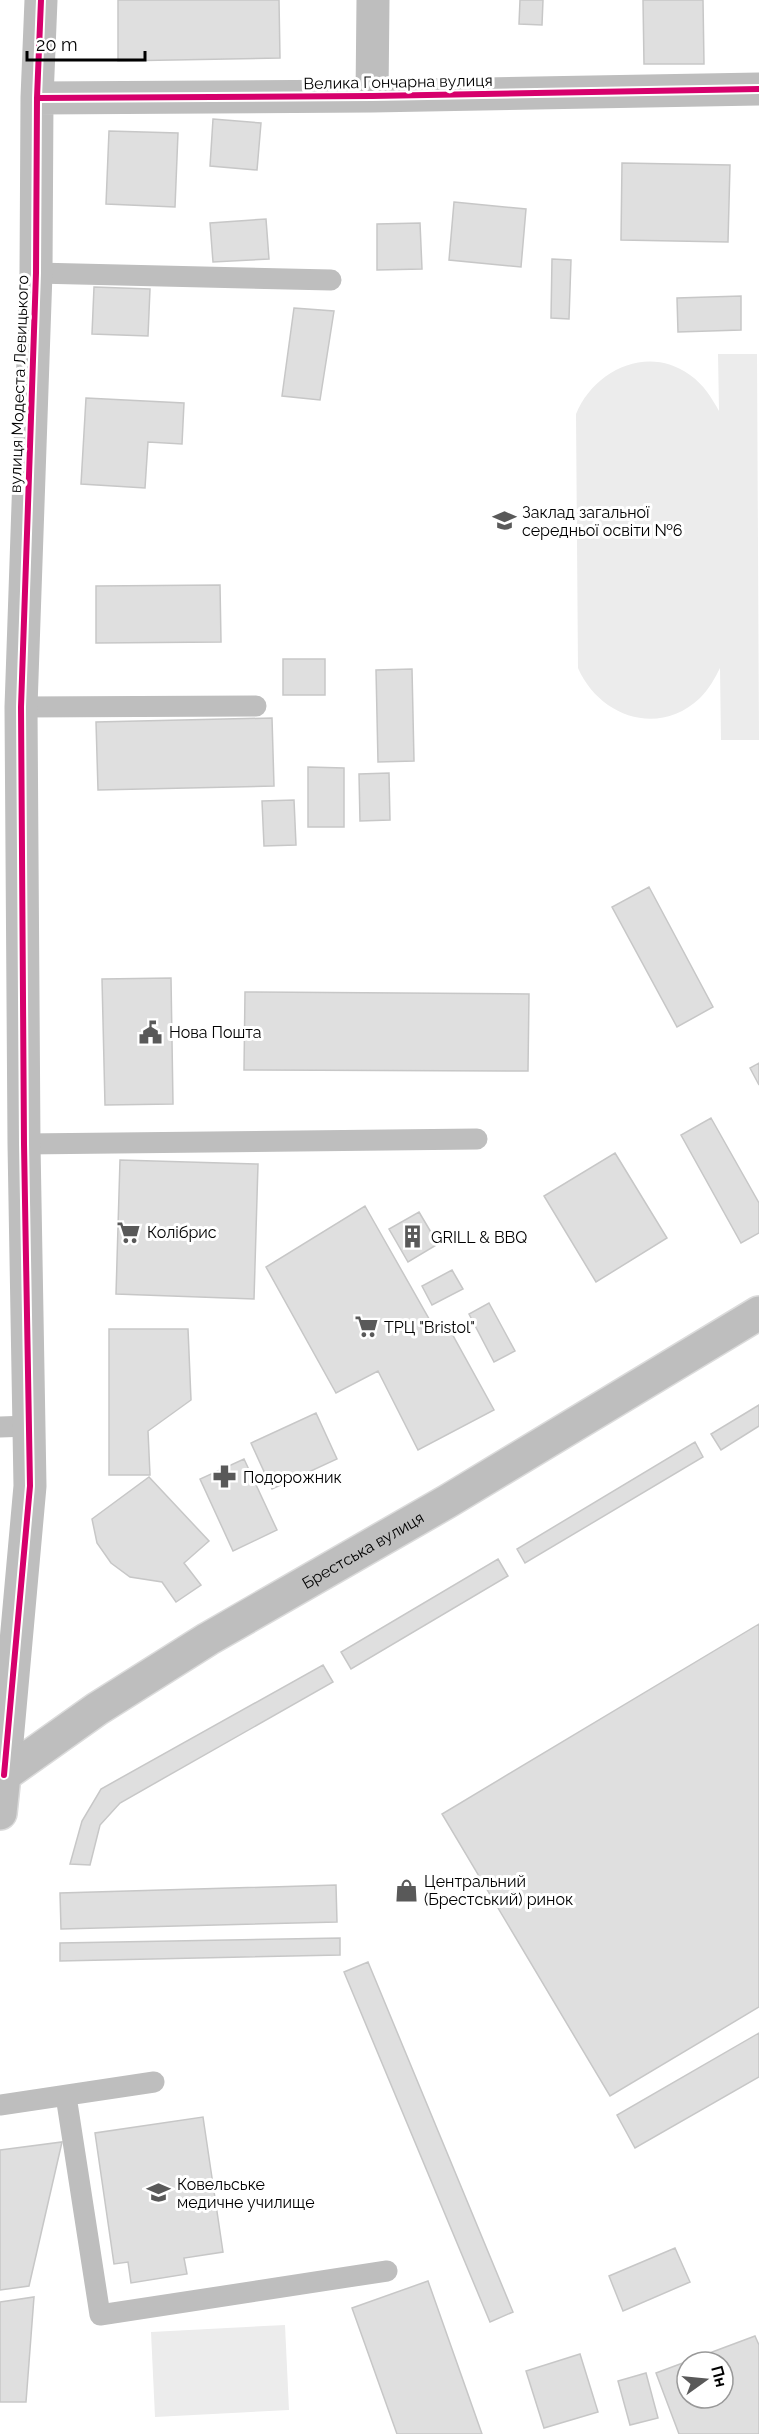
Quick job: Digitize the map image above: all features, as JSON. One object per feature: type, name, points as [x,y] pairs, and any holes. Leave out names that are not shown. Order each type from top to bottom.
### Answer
[{"type":"street","name":"вулиця Модеста Левицького","points":[[4,1775],[30,1486],[15,1426],[24,1144],[11,828],[21,707],[36,273],[37,98],[41,0]]},
{"type":"street","points":[[372,96],[373,0]]},
{"type":"street","name":"Велика Гончарна вулиця","points":[[37,98],[372,96],[759,89]]},
{"type":"street","name":"Брестська вулиця","points":[[4,1775],[97,1709],[208,1639],[448,1501],[759,1313]]},
{"type":"street","points":[[0,1813],[4,1775]]},
{"type":"lane","points":[[36,273],[331,280]]},
{"type":"lane","points":[[21,707],[256,706]]},
{"type":"lane","points":[[24,1144],[477,1139]]},
{"type":"lane","points":[[0,2105],[154,2082]]},
{"type":"lane","points":[[66,2096],[100,2315],[387,2271]]},
{"type":"shaded area","points":[[718,354],[757,354],[759,740],[721,740],[720,668],[703,695],[684,710],[666,717],[648,719],[631,716],[600,699],[578,668],[576,414],[584,398],[609,374],[624,366],[640,362],[657,362],[674,366],[690,375],[703,387],[719,411]]},
{"type":"shaded area","points":[[285,2325],[289,2410],[155,2417],[151,2332]]},
{"type":"building","points":[[118,0],[279,0],[280,58],[118,61]]},
{"type":"building","points":[[520,0],[543,0],[542,25],[519,24]]},
{"type":"building","points":[[643,0],[703,0],[704,64],[644,64]]},
{"type":"building","points":[[213,119],[261,123],[257,170],[210,166]]},
{"type":"building","points":[[109,131],[178,133],[175,207],[106,204]]},
{"type":"building","points":[[622,163],[730,165],[728,242],[621,240]]},
{"type":"building","points":[[454,202],[526,209],[521,267],[449,260]]},
{"type":"building","points":[[266,219],[269,259],[213,262],[210,223]]},
{"type":"building","points":[[420,223],[422,269],[377,270],[377,224]]},
{"type":"building","points":[[552,259],[571,260],[569,319],[551,318]]},
{"type":"building","points":[[94,287],[150,289],[148,336],[92,334]]},
{"type":"building","points":[[741,296],[741,330],[678,332],[677,298]]},
{"type":"building","points":[[294,308],[334,311],[320,400],[282,396]]},
{"type":"building","points":[[86,398],[184,403],[182,444],[148,442],[145,488],[81,484]]},
{"type":"building","points":[[220,585],[221,642],[96,643],[96,586]]},
{"type":"building","points":[[283,659],[325,659],[325,695],[283,695]]},
{"type":"building","points":[[412,669],[414,761],[378,762],[376,670]]},
{"type":"building","points":[[272,718],[274,786],[98,790],[96,722]]},
{"type":"building","points":[[308,767],[344,768],[344,827],[308,827]]},
{"type":"building","points":[[389,773],[390,820],[360,821],[359,774]]},
{"type":"building","points":[[294,800],[296,845],[264,846],[262,801]]},
{"type":"building","points":[[649,887],[713,1007],[677,1027],[612,907]]},
{"type":"building","points":[[171,978],[173,1104],[105,1105],[102,979]]},
{"type":"building","points":[[245,992],[529,994],[528,1071],[244,1070]]},
{"type":"building","points":[[759,1063],[759,1085],[750,1068]]},
{"type":"building","points":[[711,1118],[759,1203],[759,1233],[741,1243],[681,1135]]},
{"type":"building","points":[[615,1153],[667,1238],[596,1282],[544,1196]]},
{"type":"building","points":[[120,1160],[258,1164],[254,1299],[116,1294]]},
{"type":"building","name":"ТРЦ \"Bristol\"","points":[[365,1206],[436,1331],[446,1323],[494,1410],[418,1450],[378,1371],[336,1393],[266,1267]]},
{"type":"building","name":"GRILL & BBQ","points":[[419,1212],[438,1244],[408,1262],[389,1229]]},
{"type":"building","points":[[452,1270],[463,1289],[432,1305],[422,1286]]},
{"type":"building","points":[[489,1303],[515,1351],[494,1362],[469,1314]]},
{"type":"building","points":[[109,1329],[188,1329],[191,1400],[148,1431],[150,1475],[109,1475]]},
{"type":"building","points":[[759,1405],[759,1426],[721,1450],[711,1434]]},
{"type":"building","points":[[316,1413],[337,1459],[272,1489],[251,1443]]},
{"type":"building","points":[[695,1442],[703,1457],[525,1563],[517,1549]]},
{"type":"building","points":[[244,1459],[277,1530],[233,1551],[200,1479]]},
{"type":"building","points":[[149,1477],[209,1541],[184,1563],[201,1585],[176,1602],[162,1582],[130,1577],[111,1563],[97,1543],[92,1519]]},
{"type":"building","points":[[498,1559],[508,1576],[351,1669],[341,1652]]},
{"type":"building","points":[[759,1624],[759,2007],[610,2096],[442,1814]]},
{"type":"building","points":[[323,1665],[333,1682],[120,1803],[100,1825],[90,1865],[70,1864],[82,1821],[101,1789]]},
{"type":"building","points":[[336,1885],[337,1922],[61,1929],[60,1893]]},
{"type":"building","points":[[340,1938],[340,1955],[60,1961],[60,1943]]},
{"type":"building","points":[[368,1962],[513,2312],[490,2322],[344,1972]]},
{"type":"building","points":[[759,2033],[759,2077],[635,2148],[617,2115]]},
{"type":"building","name":"Ковельське медичне училище","points":[[203,2117],[223,2252],[184,2258],[187,2274],[131,2283],[128,2262],[114,2264],[95,2133]]},
{"type":"building","points":[[62,2142],[29,2286],[0,2290],[0,2150]]},
{"type":"building","points":[[675,2248],[690,2282],[623,2311],[609,2276]]},
{"type":"building","points":[[428,2281],[482,2434],[397,2434],[352,2308]]},
{"type":"building","points":[[34,2297],[26,2402],[0,2402],[0,2302]]},
{"type":"building","points":[[755,2336],[759,2345],[759,2434],[679,2434],[656,2373],[675,2366],[675,2410],[735,2410],[735,2350],[718,2350]]},
{"type":"building","points":[[580,2354],[598,2412],[544,2428],[526,2371]]},
{"type":"building","points":[[646,2373],[658,2418],[630,2425],[618,2381]]},
{"type":"cycle path","points":[[4,1775],[30,1486],[24,1144],[21,707],[36,273],[37,98],[41,0]]},
{"type":"cycle path","points":[[37,98],[372,96],[759,89]]},
{"type":"place","name":"Заклад загальної середньої освіти №6","points":[[504,521]]},
{"type":"place","name":"Нова Пошта","points":[[151,1032]]},
{"type":"place","name":"Колібрис","points":[[129,1232]]},
{"type":"place","name":"GRILL & BBQ","points":[[413,1237]]},
{"type":"place","name":"ТРЦ \"Bristol\"","points":[[366,1327]]},
{"type":"place","name":"Подорожник","points":[[225,1477]]},
{"type":"place","name":"Центральний (Брестський) ринок","points":[[406,1890]]},
{"type":"place","name":"Ковельське медичне училище","points":[[159,2193]]}]
